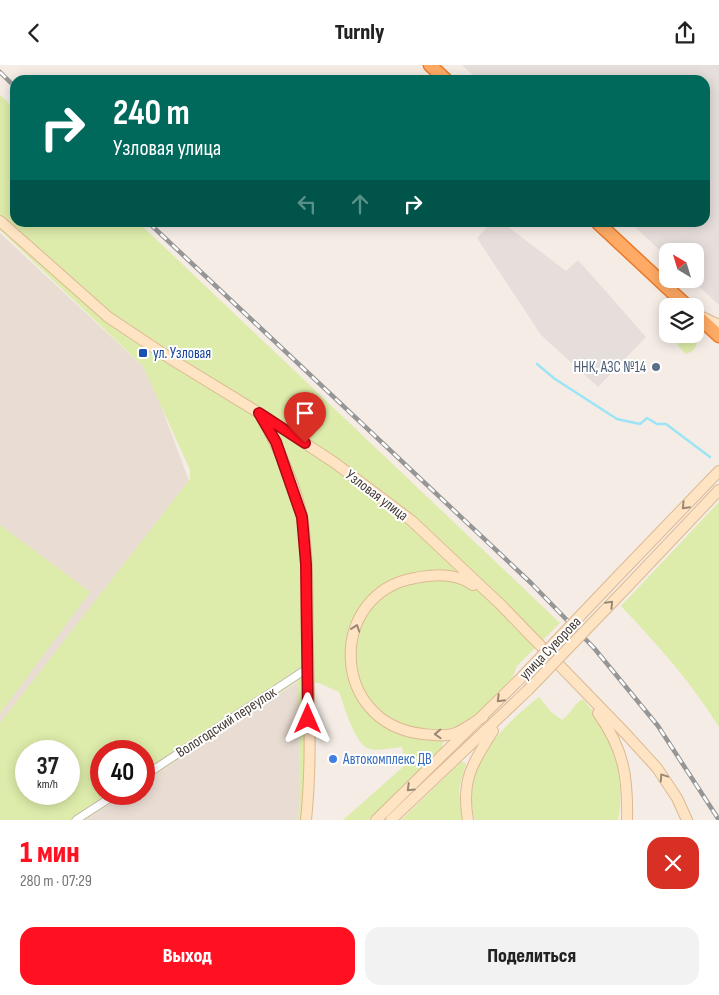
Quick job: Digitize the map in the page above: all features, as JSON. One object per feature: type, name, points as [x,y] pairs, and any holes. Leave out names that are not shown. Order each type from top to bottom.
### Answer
[{"type":"highway","points":[[430,65],[441,75]]},
{"type":"highway","points":[[602,227],[678,298]]},
{"type":"highway","points":[[704,322],[719,336]]},
{"type":"street","name":"Узловая улица","points":[[0,221],[108,317],[335,463],[412,521],[501,605],[585,692]]},
{"type":"street","points":[[704,318],[719,325]]},
{"type":"street","points":[[259,413],[276,442],[302,517],[306,564],[308,669],[309,789],[306,820]]},
{"type":"street","name":"улица Суворова","points":[[376,820],[518,681],[719,471]]},
{"type":"street","name":"улица Суворова","points":[[391,820],[528,690],[719,490]]},
{"type":"street","points":[[445,551],[448,563],[447,569],[431,575],[400,580],[378,594],[360,616],[351,643],[350,668],[356,687],[369,707],[387,722],[409,733],[436,735],[456,733],[482,717]]},
{"type":"street","points":[[431,575],[464,579],[501,605]]},
{"type":"street","name":"Вологодский переулок","points":[[155,769],[308,669]]},
{"type":"street","points":[[468,820],[464,799],[466,784],[473,761],[494,729],[528,690]]},
{"type":"street","points":[[585,692],[606,723],[623,758],[626,817]]},
{"type":"street","points":[[585,692],[657,768],[677,798],[687,820]]},
{"type":"street","points":[[76,820],[99,805]]},
{"type":"shaded area","points":[[462,65],[719,65],[719,305],[701,288],[704,288],[704,243],[659,243],[659,249],[635,227],[710,227],[710,75],[473,75]]},
{"type":"shaded area","points":[[487,227],[508,227],[566,271],[578,260],[646,337],[598,387],[541,335],[477,238]]},
{"type":"shaded area","points":[[0,233],[148,371],[191,486],[0,732]]},
{"type":"shaded area","points":[[299,681],[300,798],[298,820],[85,820],[108,805],[155,805],[155,775]]},
{"type":"green space","points":[[0,95],[10,104],[10,227],[143,227],[560,623],[517,666],[512,678],[482,711],[461,724],[442,744],[444,749],[368,820],[343,820],[404,766],[402,747],[378,750],[365,746],[355,733],[339,692],[319,683],[308,683],[306,820],[298,820],[300,798],[298,681],[155,775],[155,740],[90,740],[90,805],[108,805],[85,820],[0,820],[0,723],[190,479],[190,470],[143,366],[0,230]]},
{"type":"green space","points":[[678,343],[696,343],[693,350],[686,354],[678,346]]},
{"type":"green space","points":[[719,502],[719,727],[673,664],[621,606]]},
{"type":"green space","points":[[0,525],[90,592],[0,714]]},
{"type":"green space","points":[[539,697],[551,712],[562,720],[583,699],[603,725],[612,743],[619,777],[620,811],[618,820],[475,820],[472,801],[473,783],[487,750],[511,721]]},
{"type":"green space","points":[[461,762],[466,763],[459,789],[462,820],[401,820]]},
{"type":"waterway","points":[[537,364],[555,379],[617,419],[640,424],[647,418],[657,424],[666,424],[710,457]]},
{"type":"railway","points":[[0,72],[10,82]]},
{"type":"railway","points":[[153,227],[531,583],[594,648],[658,726],[719,820]]},
{"type":"place","name":"ул. Узловая","points":[[143,353]]},
{"type":"place","name":"ННК, АЗС №14","points":[[656,367]]},
{"type":"place","name":"Автокомплекс ДВ","points":[[333,759]]},
{"type":"route","points":[[305,443],[259,413],[276,442],[302,517],[306,564],[308,719]]}]
